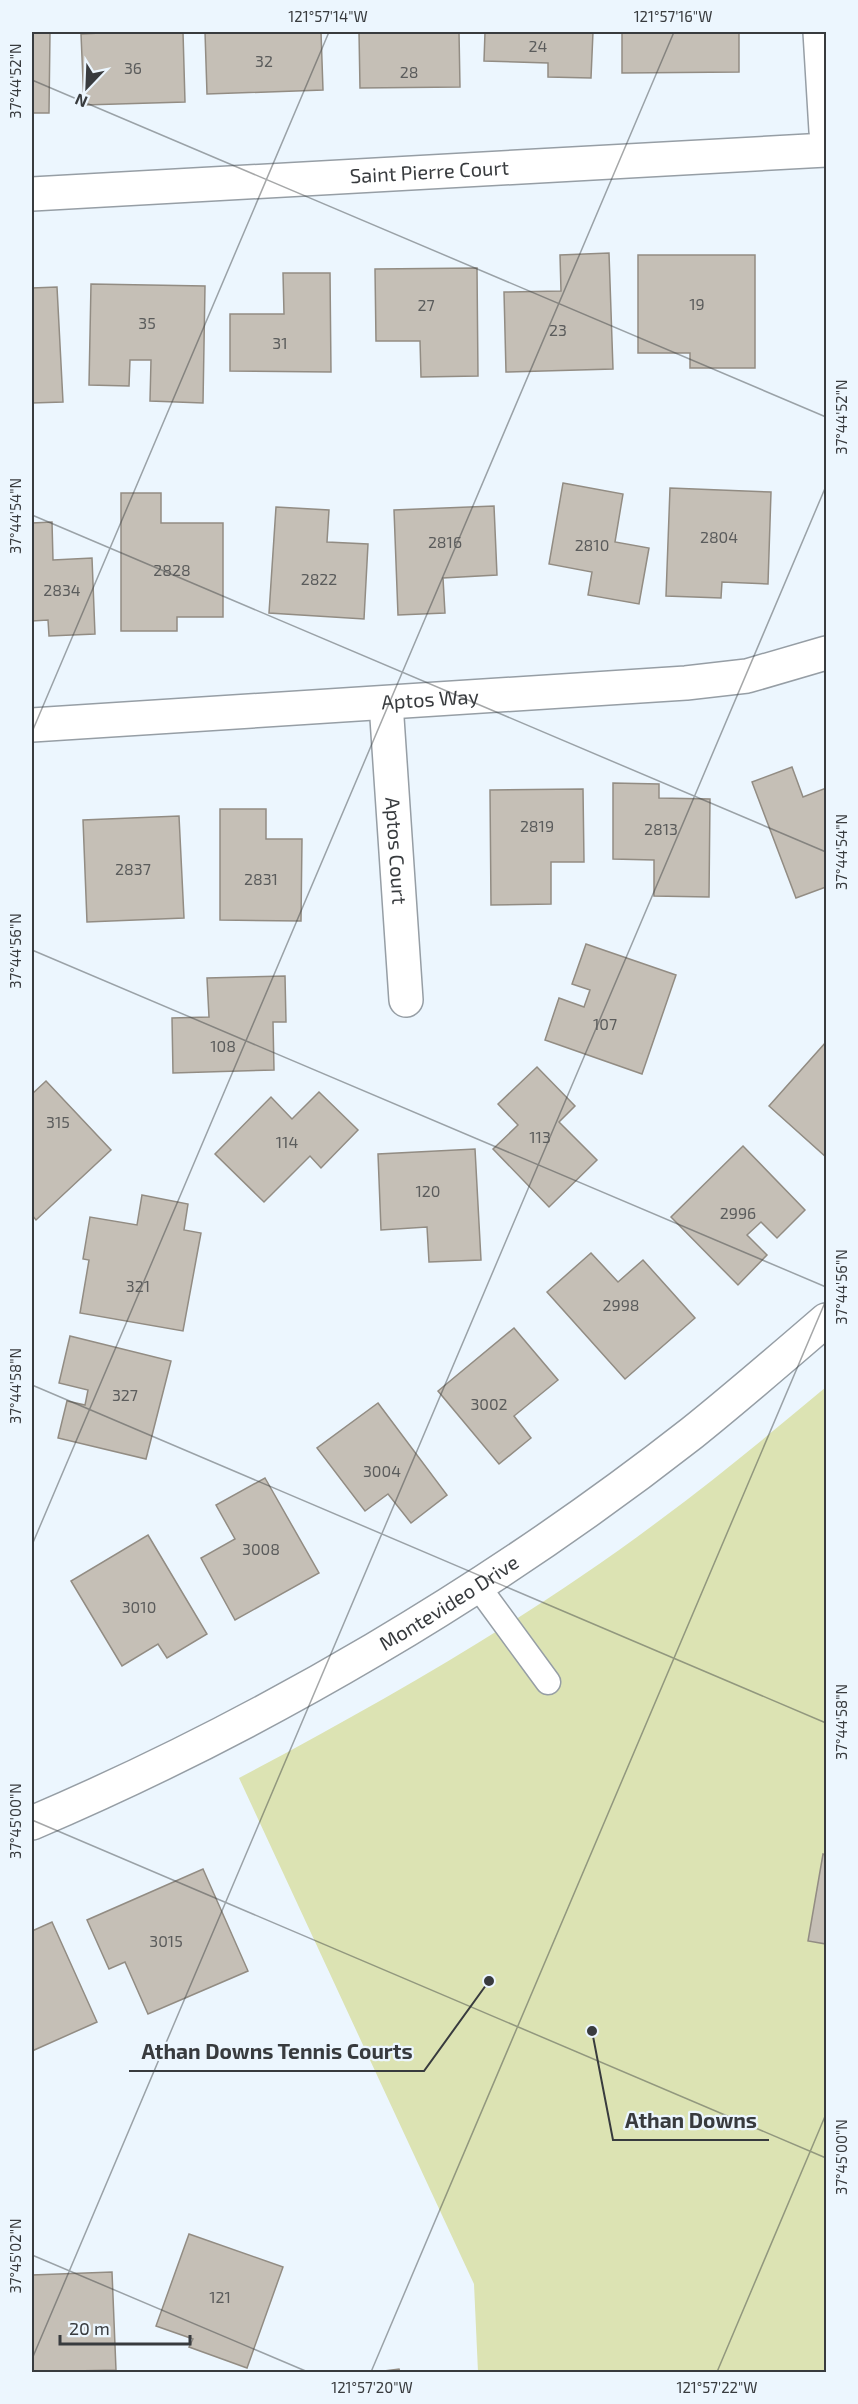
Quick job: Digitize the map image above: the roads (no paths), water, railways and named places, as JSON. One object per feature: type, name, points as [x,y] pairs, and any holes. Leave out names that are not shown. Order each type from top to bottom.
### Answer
[{"type":"street","points":[[820,32],[826,131]]},
{"type":"street","name":"Saint Pierre Court","points":[[32,194],[826,150]]},
{"type":"street","name":"Aptos Way","points":[[32,725],[674,684],[747,676],[826,653]]},
{"type":"street","name":"Aptos Court","points":[[386,703],[406,1000]]},
{"type":"street","name":"Montevideo Drive","points":[[32,1823],[237,1726],[369,1651],[477,1585],[579,1516],[683,1440],[826,1320]]},
{"type":"lane","points":[[477,1585],[548,1682]]},
{"type":"place","name":"Athan Downs Tennis Courts","points":[[489,1981]]},
{"type":"place","name":"Athan Downs","points":[[592,2031]]}]
